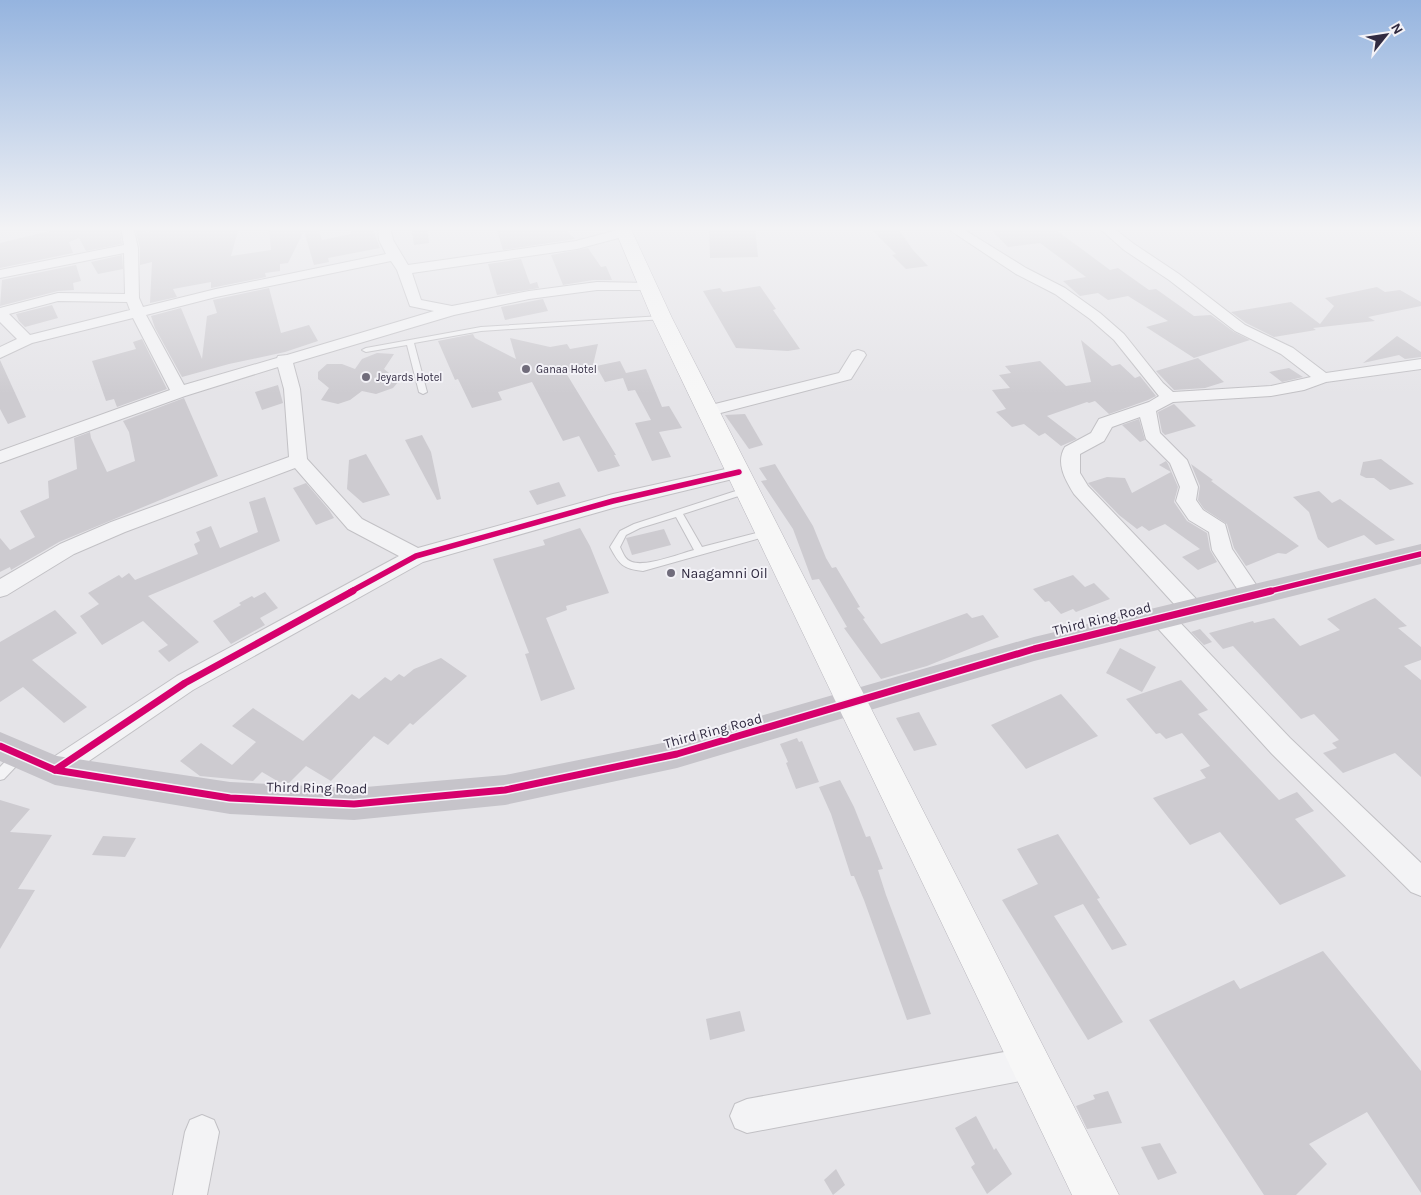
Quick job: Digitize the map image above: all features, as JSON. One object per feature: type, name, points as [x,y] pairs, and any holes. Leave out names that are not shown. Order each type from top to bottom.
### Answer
[{"type":"highway","points":[[647,283],[662,318],[1096,1195]]},
{"type":"street","points":[[132,283],[132,298],[138,314],[180,392]]},
{"type":"street","points":[[0,353],[28,340],[269,283]]},
{"type":"street","points":[[403,324],[415,302],[408,283]]},
{"type":"street","points":[[1044,283],[1060,291],[1095,316],[1119,337],[1157,386],[1169,397]]},
{"type":"street","points":[[1181,283],[1240,328],[1287,351],[1323,378]]},
{"type":"street","points":[[0,457],[180,392],[284,359],[451,311],[529,295],[597,286],[649,286]]},
{"type":"street","points":[[0,313],[58,297],[132,298]]},
{"type":"street","points":[[415,302],[451,311]]},
{"type":"street","points":[[0,313],[28,340]]},
{"type":"street","points":[[708,411],[845,376],[858,355]]},
{"type":"street","points":[[284,359],[292,389],[298,460],[355,524],[416,556]]},
{"type":"street","points":[[1193,610],[1081,490],[1071,473],[1071,451],[1098,437],[1105,422],[1147,409],[1169,397],[1271,391],[1304,385],[1323,378],[1421,364]]},
{"type":"street","points":[[1147,409],[1152,435],[1178,460],[1189,487],[1186,501],[1196,515],[1218,529],[1222,550],[1252,595]]},
{"type":"street","points":[[0,589],[67,549],[118,527],[298,460]]},
{"type":"street","points":[[55,770],[185,683],[416,556],[613,501],[743,481]]},
{"type":"street","name":"Third Ring Road","points":[[6,758],[55,770],[230,798],[354,804],[506,790],[677,754],[853,704],[1034,649],[1421,554]]},
{"type":"street","points":[[1161,617],[1282,746],[1421,882]]},
{"type":"street","points":[[746,1116],[1031,1063]]},
{"type":"street","points":[[190,1195],[202,1132]]},
{"type":"lane","points":[[366,350],[410,340],[481,329],[662,318]]},
{"type":"lane","points":[[410,340],[423,392]]},
{"type":"lane","points":[[743,481],[678,513],[637,526],[623,533],[615,547],[623,562],[631,566],[661,563],[769,533]]},
{"type":"lane","points":[[678,513],[700,552]]},
{"type":"building","points":[[2,283],[74,283],[74,290],[58,291],[0,306]]},
{"type":"building","points":[[151,283],[207,283],[173,289],[177,297],[150,303]]},
{"type":"building","points":[[211,283],[237,283],[211,288]]},
{"type":"building","points":[[493,283],[537,283],[539,288],[497,295]]},
{"type":"building","points":[[562,283],[576,283],[563,285]]},
{"type":"building","points":[[1065,283],[1139,283],[1149,290],[1156,289],[1194,316],[1211,315],[1234,332],[1250,340],[1194,358],[1146,327],[1168,321],[1128,296],[1108,300],[1098,293],[1080,296]]},
{"type":"building","points":[[760,286],[776,309],[773,310],[800,349],[788,351],[736,348],[703,291],[720,288],[723,292]]},
{"type":"building","points":[[1377,287],[1385,292],[1400,290],[1421,302],[1421,306],[1368,317],[1375,321],[1313,328],[1316,330],[1274,337],[1246,323],[1231,312],[1291,302],[1320,324],[1334,306],[1325,298]]},
{"type":"building","points":[[269,288],[281,333],[309,325],[318,341],[285,352],[229,364],[182,377],[155,328],[151,316],[181,308],[202,359],[207,316],[217,313],[213,300]]},
{"type":"building","points":[[543,299],[548,311],[505,320],[501,307]]},
{"type":"building","points":[[52,305],[58,318],[25,327],[19,321],[16,314]]},
{"type":"building","points":[[473,334],[475,338],[516,359],[510,338],[550,347],[567,344],[570,349],[598,344],[593,365],[566,373],[616,455],[614,455],[620,466],[598,472],[579,436],[563,441],[532,382],[498,392],[502,400],[472,408],[458,379],[455,380],[438,341]]},
{"type":"building","points":[[1397,336],[1421,352],[1421,357],[1405,359],[1399,355],[1363,363]]},
{"type":"building","points":[[142,339],[167,389],[117,407],[114,399],[106,401],[92,361],[136,349],[133,342]]},
{"type":"building","points":[[1081,340],[1112,366],[1120,364],[1135,378],[1140,376],[1156,396],[1109,414],[1095,401],[1047,416],[1077,439],[1061,446],[1045,433],[1039,436],[1024,424],[1012,427],[996,412],[1006,409],[992,390],[1010,388],[999,375],[1011,373],[1005,366],[1040,361],[1066,386],[1091,382]]},
{"type":"building","points":[[377,353],[394,354],[384,369],[399,381],[393,388],[376,394],[362,391],[350,400],[338,404],[321,400],[329,388],[318,379],[318,372],[327,364],[342,364],[355,369],[362,359]]},
{"type":"building","points":[[1198,358],[1224,382],[1205,388],[1174,390],[1156,371]]},
{"type":"building","points":[[0,360],[26,417],[8,424],[0,409]]},
{"type":"building","points":[[620,361],[626,373],[646,369],[662,407],[669,406],[682,428],[659,432],[671,457],[652,461],[635,423],[651,420],[635,390],[628,391],[623,378],[605,382],[596,366]]},
{"type":"building","points":[[1289,368],[1303,377],[1282,382],[1269,372]]},
{"type":"building","points":[[278,385],[283,403],[262,410],[255,392]]},
{"type":"building","points":[[184,398],[218,476],[59,542],[11,570],[10,567],[0,572],[0,538],[10,550],[35,537],[20,511],[49,498],[48,481],[77,469],[74,438],[90,432],[107,472],[135,461],[129,432],[123,421]]},
{"type":"building","points":[[1174,404],[1196,426],[1165,435],[1162,432],[1158,412]]},
{"type":"building","points":[[745,414],[763,445],[749,449],[725,415]]},
{"type":"building","points":[[1139,419],[1145,440],[1140,442],[1122,425]]},
{"type":"building","points":[[422,435],[431,452],[441,499],[437,500],[405,440]]},
{"type":"building","points":[[366,454],[390,495],[363,503],[347,489],[349,460]]},
{"type":"building","points":[[1381,459],[1414,484],[1390,490],[1374,478],[1366,478],[1360,475],[1363,462]]},
{"type":"building","points":[[1166,461],[1178,487],[1174,502],[1187,521],[1207,533],[1210,550],[1217,562],[1198,570],[1182,557],[1200,549],[1165,524],[1149,531],[1142,526],[1137,529],[1119,515],[1088,483],[1107,477],[1125,478],[1132,493],[1171,472],[1159,465]]},
{"type":"building","points":[[775,464],[813,526],[826,558],[832,568],[836,567],[860,607],[857,608],[865,618],[863,619],[881,644],[967,613],[972,618],[983,615],[999,637],[927,666],[881,679],[844,628],[847,627],[819,579],[812,580],[793,529],[761,481],[767,480],[759,468]]},
{"type":"building","points":[[1191,464],[1299,546],[1286,554],[1278,553],[1246,566],[1234,548],[1227,524],[1204,509],[1198,500],[1200,486]]},
{"type":"building","points":[[559,482],[566,496],[537,505],[529,491]]},
{"type":"building","points":[[306,483],[334,518],[316,525],[293,488]]},
{"type":"building","points":[[1319,491],[1332,503],[1340,499],[1395,540],[1376,545],[1364,535],[1328,548],[1318,539],[1309,512],[1293,497]]},
{"type":"building","points":[[265,497],[280,541],[148,596],[199,642],[169,662],[158,651],[168,645],[143,621],[102,645],[80,616],[99,604],[88,593],[119,575],[122,578],[129,573],[135,580],[198,554],[194,544],[200,541],[196,532],[211,526],[220,548],[258,532],[249,502]]},
{"type":"building","points":[[580,528],[590,546],[609,593],[566,606],[567,610],[546,618],[575,689],[541,701],[525,654],[529,653],[493,559],[545,545],[543,540]]},
{"type":"building","points":[[664,529],[671,545],[632,555],[626,538]]},
{"type":"building","points":[[1073,575],[1085,587],[1094,583],[1110,599],[1076,612],[1073,609],[1061,614],[1049,601],[1045,602],[1033,589]]},
{"type":"building","points":[[265,592],[278,608],[260,618],[265,625],[231,644],[213,621],[241,605],[239,603]]},
{"type":"building","points":[[1375,598],[1407,626],[1398,628],[1421,647],[1421,660],[1404,666],[1421,680],[1421,777],[1395,753],[1343,773],[1323,753],[1337,748],[1332,743],[1339,740],[1314,714],[1301,719],[1233,646],[1223,649],[1209,633],[1253,621],[1254,623],[1274,618],[1300,646],[1340,630],[1327,619]]},
{"type":"building","points":[[55,610],[77,633],[32,660],[87,707],[64,723],[23,687],[0,702],[0,642]]},
{"type":"building","points":[[1200,629],[1212,642],[1204,645],[1191,632]]},
{"type":"building","points":[[1120,648],[1156,667],[1142,692],[1106,673]]},
{"type":"building","points":[[441,658],[467,676],[413,725],[410,723],[388,745],[374,736],[331,781],[306,766],[289,783],[279,782],[262,772],[253,781],[200,776],[180,761],[201,743],[232,765],[256,742],[232,726],[253,708],[303,741],[352,694],[359,699],[385,677],[391,681],[399,674],[404,677],[414,669]]},
{"type":"building","points":[[1181,680],[1208,710],[1198,714],[1279,800],[1297,792],[1314,811],[1295,819],[1346,876],[1280,905],[1220,832],[1190,845],[1153,798],[1206,778],[1200,770],[1210,766],[1182,733],[1166,739],[1160,733],[1156,734],[1126,699]]},
{"type":"building","points":[[1061,694],[1098,736],[1026,769],[991,725]]},
{"type":"building","points":[[919,712],[937,745],[914,751],[896,718]]},
{"type":"building","points":[[797,738],[799,742],[802,741],[819,782],[796,789],[786,763],[788,762],[780,744]]},
{"type":"building","points":[[840,780],[854,807],[866,837],[870,836],[883,869],[878,870],[886,895],[931,1014],[907,1020],[864,900],[854,876],[851,876],[831,814],[819,787]]},
{"type":"building","points":[[0,800],[30,809],[10,832],[52,835],[18,889],[35,890],[0,949]]},
{"type":"building","points":[[1058,834],[1100,898],[1097,899],[1127,945],[1112,950],[1083,904],[1054,916],[1123,1022],[1088,1040],[1002,900],[1038,884],[1017,849]]},
{"type":"building","points":[[103,836],[136,838],[125,857],[92,855]]},
{"type":"building","points":[[1323,951],[1421,1071],[1421,1193],[1367,1112],[1309,1144],[1327,1164],[1296,1195],[1264,1195],[1149,1020],[1234,980],[1240,989]]},
{"type":"building","points":[[740,1011],[745,1031],[710,1040],[706,1019]]},
{"type":"building","points":[[1108,1091],[1122,1123],[1087,1129],[1076,1106],[1095,1099],[1093,1095]]},
{"type":"building","points":[[976,1116],[994,1150],[996,1148],[1012,1174],[987,1194],[971,1167],[975,1164],[955,1128]]},
{"type":"building","points":[[1160,1143],[1177,1173],[1158,1180],[1141,1147]]},
{"type":"building","points":[[836,1169],[845,1185],[833,1195],[824,1180]]},
{"type":"cycle path","points":[[55,770],[185,683],[416,556],[613,501],[739,472]]},
{"type":"cycle path","points":[[0,746],[55,770],[230,798],[354,804],[505,790],[677,754],[1034,649],[1421,554]]},
{"type":"place","name":"Ganaa Hotel","points":[[526,369]]},
{"type":"place","name":"Jeyards Hotel","points":[[366,377]]},
{"type":"place","name":"Naagamni Oil","points":[[671,573]]}]
